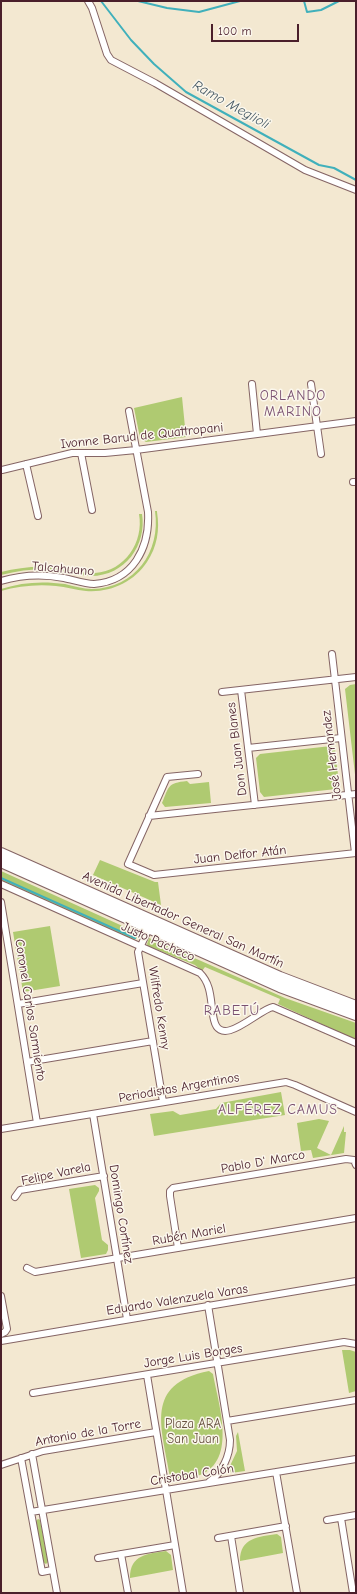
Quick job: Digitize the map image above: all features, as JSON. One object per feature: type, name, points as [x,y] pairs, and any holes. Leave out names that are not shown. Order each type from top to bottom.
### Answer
[{"type":"main road","name":"Avenida Libertador General San Martín","points":[[1,853],[292,992],[356,1015]]},
{"type":"main road","name":"Avenida Libertador General San Martín","points":[[1,862],[280,978],[356,1006]]},
{"type":"street","points":[[88,1],[92,8],[107,54],[111,60],[305,170],[356,190]]},
{"type":"street","points":[[252,384],[257,434]]},
{"type":"street","points":[[311,384],[321,454]]},
{"type":"street","points":[[129,411],[136,450]]},
{"type":"street","name":"Ivonne Barud de Quattropani","points":[[2,470],[72,453],[105,453],[136,450],[356,421]]},
{"type":"street","name":"Talcahuano","points":[[1,581],[32,576],[45,576],[66,578],[84,583],[97,583],[108,581],[133,566],[145,547],[149,523],[136,450]]},
{"type":"street","points":[[81,452],[92,510]]},
{"type":"street","points":[[26,464],[38,516]]},
{"type":"street","name":"José Hernandez","points":[[332,654],[355,853]]},
{"type":"street","points":[[222,692],[356,677]]},
{"type":"street","name":"Don Juan Blanes","points":[[241,690],[255,805]]},
{"type":"street","points":[[248,748],[341,738]]},
{"type":"street","points":[[198,774],[166,777],[149,816],[356,794]]},
{"type":"street","name":"Juan Delfor Atán","points":[[149,816],[128,864],[154,876],[355,853]]},
{"type":"street","name":"Justo Pacheco","points":[[1,884],[202,975],[210,992],[214,1022],[220,1029],[227,1031],[234,1030],[262,1011],[274,1007],[356,1043]]},
{"type":"street","name":"Coronel Carlos Sarmiento","points":[[1,902],[37,1123]]},
{"type":"street","name":"Wilfredo Kenny","points":[[150,924],[138,952],[162,1102]]},
{"type":"street","points":[[18,1004],[143,983]]},
{"type":"street","points":[[27,1062],[153,1041]]},
{"type":"street","name":"Periodistas Argentinos","points":[[1,1128],[286,1082],[296,1084],[356,1112]]},
{"type":"street","name":"Domingo Cortínez","points":[[93,1114],[128,1319]]},
{"type":"street","name":"Pablo D' Marco","points":[[178,1248],[170,1196],[171,1190],[184,1186],[346,1159],[354,1160],[356,1165]]},
{"type":"street","name":"Felipe Varela","points":[[15,1197],[20,1190],[104,1176]]},
{"type":"street","name":"Rubén Mariel","points":[[26,1268],[35,1272],[356,1218]]},
{"type":"street","name":"Eduardo Valenzuela Varas","points":[[2,1341],[356,1281]]},
{"type":"street","points":[[1,1296],[7,1330],[2,1333],[2,1341]]},
{"type":"street","points":[[208,1305],[230,1440],[228,1453],[220,1470],[208,1483]]},
{"type":"street","name":"Jorge Luis Borges","points":[[33,1393],[344,1342],[356,1344]]},
{"type":"street","points":[[146,1374],[184,1593]]},
{"type":"street","points":[[227,1421],[356,1400]]},
{"type":"street","name":"Antonio de la Torre","points":[[1,1464],[43,1450],[156,1432]]},
{"type":"street","points":[[32,1454],[57,1593]]},
{"type":"street","points":[[20,1458],[42,1572],[52,1570]]},
{"type":"street","name":"Cristobal Colón","points":[[31,1512],[356,1459]]},
{"type":"street","points":[[276,1472],[297,1593]]},
{"type":"street","points":[[327,1520],[356,1515]]},
{"type":"street","points":[[341,1518],[353,1593]]},
{"type":"street","points":[[218,1538],[286,1526]]},
{"type":"street","points":[[231,1536],[240,1593]]},
{"type":"street","points":[[98,1558],[175,1545]]},
{"type":"street","points":[[121,1554],[128,1593]]},
{"type":"green space","points":[[182,397],[186,437],[146,442],[140,438],[134,408]]},
{"type":"green space","points":[[155,511],[157,511],[158,532],[153,550],[142,569],[121,585],[95,591],[86,591],[60,586],[35,585],[1,591],[1,589],[17,585],[41,582],[65,584],[92,589],[107,587],[121,582],[132,575],[142,565],[149,553],[154,540],[156,526]]},
{"type":"green space","points":[[139,514],[142,514],[143,526],[137,547],[131,557],[114,571],[103,575],[91,576],[58,570],[35,569],[1,575],[1,572],[31,567],[56,567],[89,573],[106,571],[123,561],[130,553],[138,535],[140,524]]},
{"type":"green space","points":[[356,684],[356,783],[345,689],[350,685]]},
{"type":"green space","points":[[331,746],[335,749],[339,784],[336,789],[264,797],[260,792],[256,758],[260,754]]},
{"type":"green space","points":[[187,781],[190,784],[209,782],[211,803],[165,807],[162,803],[170,787],[176,783]]},
{"type":"green space","points":[[100,860],[158,882],[161,905],[93,875]]},
{"type":"green space","points":[[1,871],[138,933],[137,938],[134,940],[1,880]]},
{"type":"green space","points":[[50,926],[60,986],[23,992],[13,932]]},
{"type":"green space","points":[[149,938],[285,998],[356,1023],[356,1040],[278,1004],[280,999],[205,967],[202,971],[195,965],[148,946],[147,944]]},
{"type":"green space","points":[[281,1092],[285,1115],[154,1136],[150,1114],[173,1111],[180,1115],[216,1109],[221,1103]]},
{"type":"green space","points":[[319,1119],[329,1121],[317,1148],[331,1155],[344,1126],[344,1132],[346,1132],[344,1153],[313,1158],[311,1150],[301,1151],[297,1123]]},
{"type":"green space","points":[[95,1185],[99,1188],[95,1198],[102,1240],[108,1245],[108,1250],[106,1254],[81,1258],[69,1189]]},
{"type":"green space","points":[[342,1350],[356,1352],[356,1391],[349,1393]]},
{"type":"green space","name":"Plaza ARA San Juan","points":[[209,1371],[213,1374],[223,1430],[219,1457],[212,1468],[200,1475],[175,1480],[170,1477],[161,1425],[162,1410],[166,1397],[174,1386],[188,1377]]},
{"type":"green space","points":[[238,1432],[245,1471],[231,1473],[229,1468],[237,1451],[236,1436]]},
{"type":"green space","points":[[38,1519],[40,1520],[48,1562],[46,1564],[43,1562],[36,1521]]},
{"type":"green space","points":[[277,1534],[281,1537],[283,1553],[240,1561],[243,1547],[247,1543],[257,1538]]},
{"type":"green space","points":[[166,1551],[171,1555],[173,1570],[130,1578],[133,1564],[141,1557]]},
{"type":"waterway","name":"Ramo Meglioli","points":[[101,1],[131,40],[154,64],[186,92],[319,165],[334,168],[356,180]]},
{"type":"waterway","points":[[138,1],[167,8],[199,12],[240,1]]},
{"type":"waterway","points":[[304,1],[307,12],[321,10],[339,1]]},
{"type":"waterway","points":[[1,878],[135,938]]},
{"type":"district","name":"ORLANDO MARINO","points":[[293,404]]},
{"type":"district","name":"RABETÚ","points":[[232,1011]]},
{"type":"district","name":"ALFÉREZ CAMUS","points":[[278,1110]]}]
